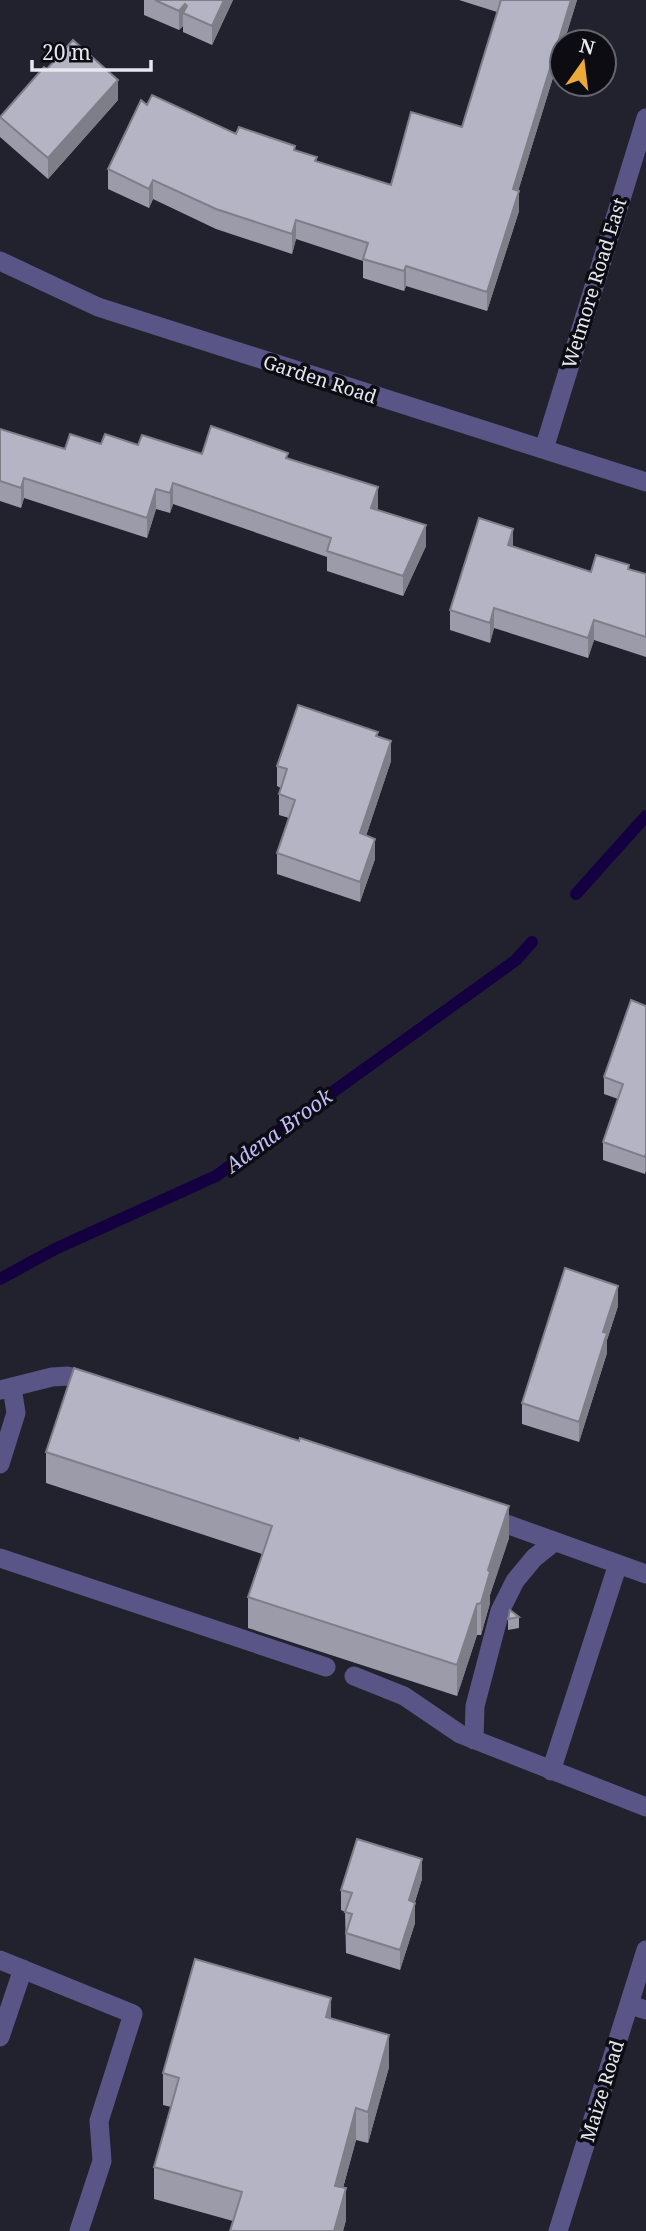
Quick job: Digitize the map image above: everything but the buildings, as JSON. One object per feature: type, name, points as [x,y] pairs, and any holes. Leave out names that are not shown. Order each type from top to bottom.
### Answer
[{"type":"street","name":"Wetmore Road East","points":[[544,449],[646,118]]},
{"type":"street","name":"Garden Road","points":[[0,261],[98,307],[646,482]]},
{"type":"street","points":[[0,1464],[16,1413],[6,1389],[52,1377],[68,1376],[107,1388]]},
{"type":"street","points":[[465,1509],[646,1574]]},
{"type":"street","points":[[474,1740],[475,1706],[500,1611],[515,1581],[534,1558],[554,1542]]},
{"type":"street","points":[[0,1558],[326,1667]]},
{"type":"street","points":[[551,1771],[618,1563]]},
{"type":"street","points":[[354,1676],[404,1696],[460,1734],[646,1807]]},
{"type":"street","name":"Maize Road","points":[[558,2231],[638,2007],[646,1950]]},
{"type":"street","points":[[0,1960],[133,2014],[99,2120],[102,2161],[79,2231]]},
{"type":"street","points":[[0,2037],[23,1969]]},
{"type":"waterway","name":"Adena Brook","points":[[576,894],[646,816]]},
{"type":"waterway","name":"Adena Brook","points":[[0,1279],[55,1249],[216,1176],[516,960],[532,942]]}]
